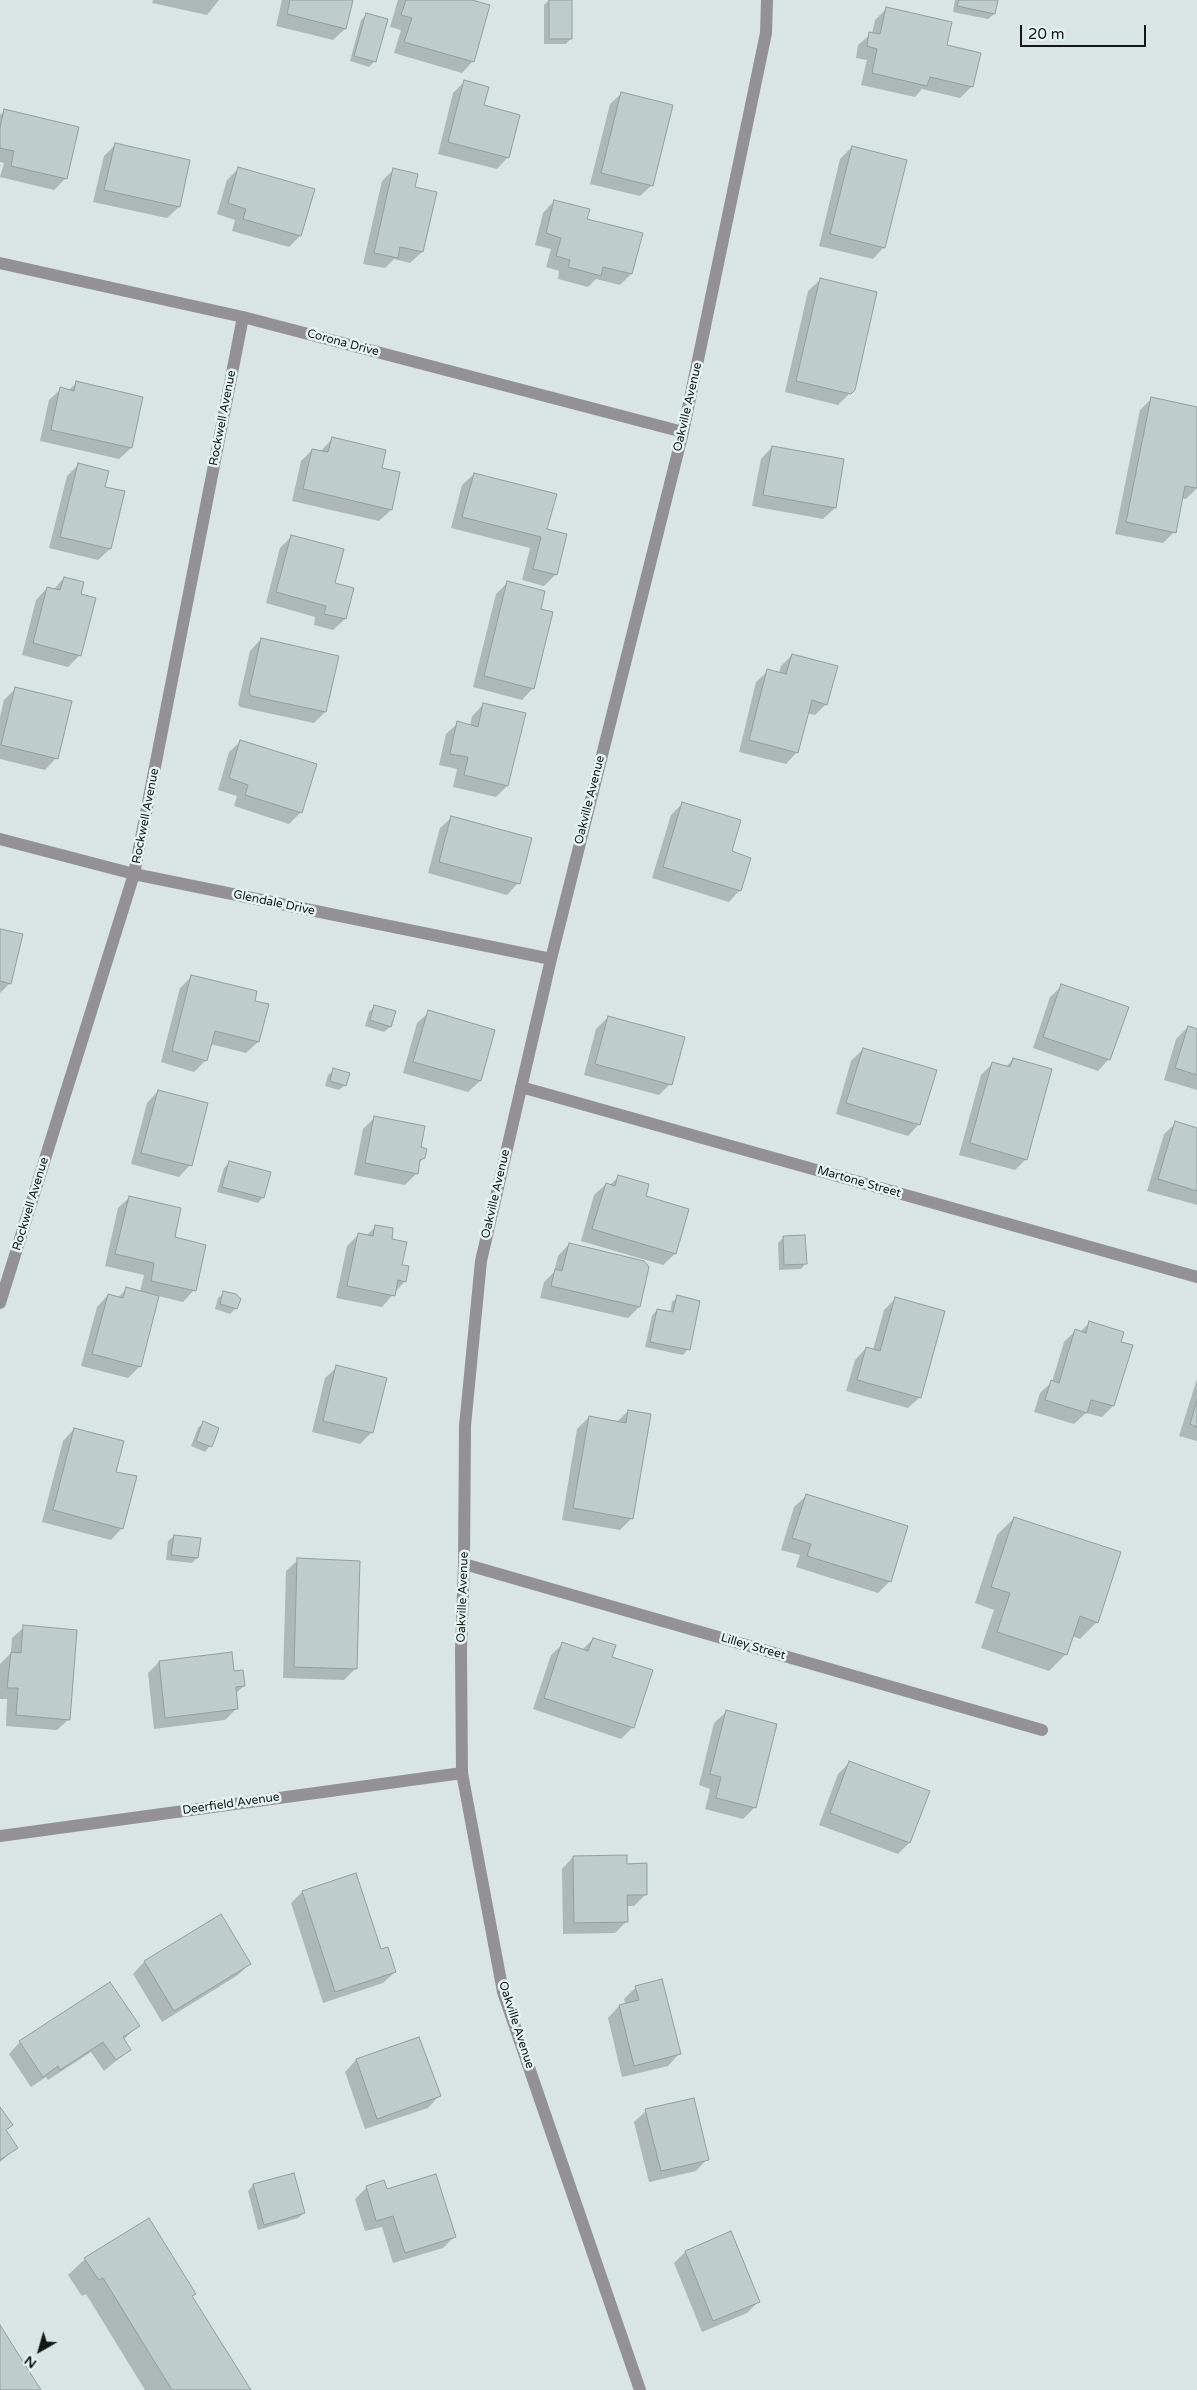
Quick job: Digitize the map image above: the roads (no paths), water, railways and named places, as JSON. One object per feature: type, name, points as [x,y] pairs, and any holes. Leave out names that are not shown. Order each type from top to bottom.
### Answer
[{"type":"street","name":"Oakville Avenue","points":[[640,2390],[503,1992],[462,1773],[461,1650],[464,1564],[464,1426],[481,1261],[550,959],[683,432],[766,33],[767,0]]},
{"type":"street","name":"Corona Drive","points":[[0,263],[243,317],[683,432]]},
{"type":"street","name":"Rockwell Avenue","points":[[0,1302],[134,874],[243,317]]},
{"type":"street","name":"Glendale Drive","points":[[0,839],[134,874],[550,959]]},
{"type":"street","name":"Martone Street","points":[[521,1087],[1197,1277]]},
{"type":"street","name":"Lilley Street","points":[[464,1564],[1042,1730]]},
{"type":"street","name":"Deerfield Avenue","points":[[0,1836],[462,1773]]}]
